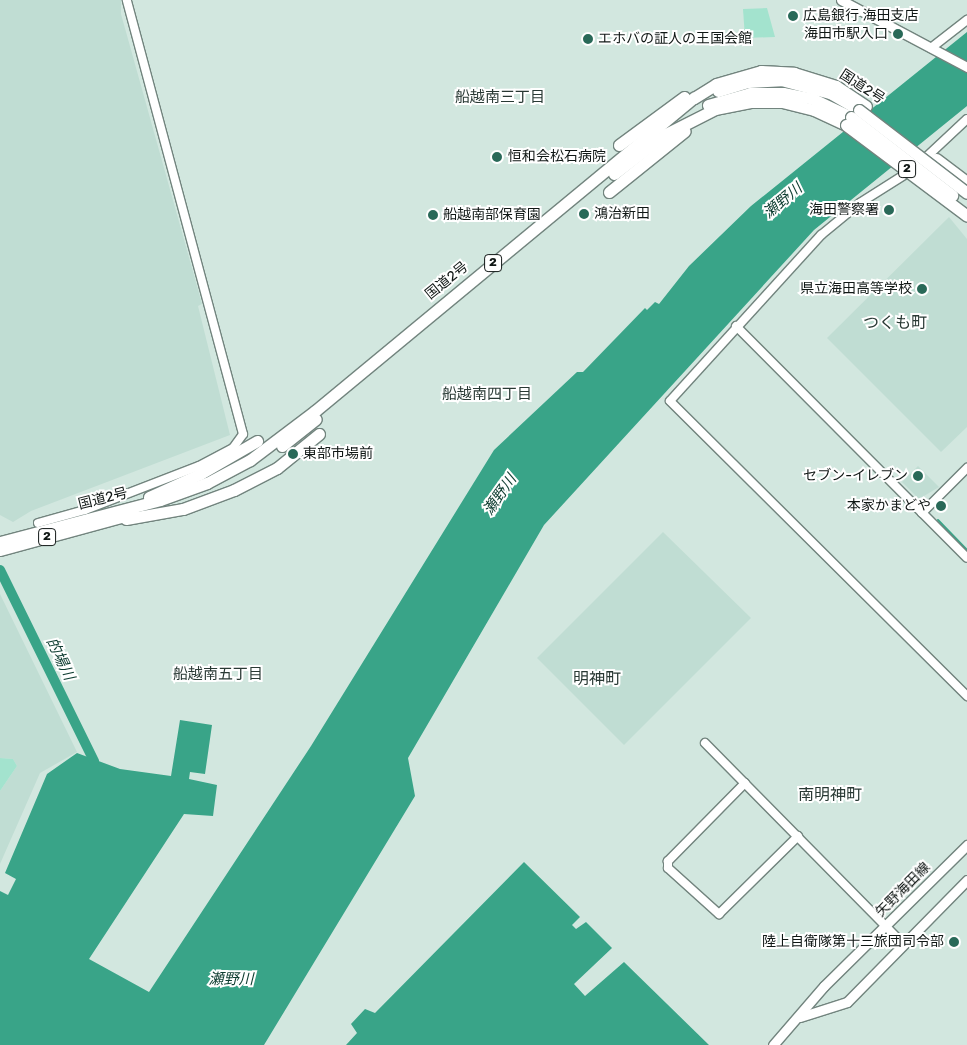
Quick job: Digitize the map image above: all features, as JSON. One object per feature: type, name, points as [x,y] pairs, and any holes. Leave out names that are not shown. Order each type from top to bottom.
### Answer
[{"type":"highway","name":"2","points":[[735,89],[764,80],[801,84],[830,93],[967,207]]},
{"type":"highway","points":[[619,145],[699,86],[735,89]]},
{"type":"highway","name":"国道2号","points":[[120,514],[209,490],[252,466],[606,187],[679,120],[735,89]]},
{"type":"highway","name":"国道2号","points":[[317,415],[672,116],[735,89],[789,104],[855,115],[936,158],[967,182]]},
{"type":"highway","name":"国道2号","points":[[855,115],[967,216]]},
{"type":"highway","name":"2","points":[[855,115],[967,193]]},
{"type":"highway","points":[[92,521],[120,514],[183,509],[234,490],[277,468],[320,434]]},
{"type":"highway","points":[[120,514],[200,474],[257,441]]},
{"type":"highway","name":"国道2号","points":[[0,542],[92,521]]},
{"type":"highway","name":"国道2号","points":[[0,550],[92,521]]},
{"type":"main road","points":[[841,0],[967,68]]},
{"type":"main road","name":"矢野海田線","points":[[773,1045],[795,1019],[967,845]]},
{"type":"main road","points":[[795,1019],[847,1002],[967,880]]},
{"type":"street","points":[[38,523],[85,510],[199,466],[233,448],[243,434],[128,0]]},
{"type":"street","points":[[934,50],[967,20]]},
{"type":"street","points":[[967,119],[903,177],[860,203],[821,235],[736,326],[670,401],[967,696]]},
{"type":"street","points":[[736,326],[967,558]]},
{"type":"street","points":[[922,513],[967,468]]},
{"type":"street","points":[[705,743],[903,944]]},
{"type":"street","points":[[745,783],[668,861],[668,868],[719,914],[798,836]]},
{"type":"shaded area","points":[[0,0],[121,0],[121,14],[202,304],[198,306],[230,435],[31,511],[13,522],[0,515]]},
{"type":"shaded area","points":[[767,8],[775,37],[745,38],[743,9]]},
{"type":"shaded area","name":"県立海田高等学校","points":[[949,217],[967,239],[967,427],[941,452],[827,338]]},
{"type":"shaded area","points":[[918,466],[939,487],[919,499],[902,482]]},
{"type":"shaded area","points":[[663,532],[751,618],[624,745],[537,658]]},
{"type":"shaded area","points":[[0,594],[77,752],[40,773],[0,864],[0,791],[17,766],[13,759],[0,758]]},
{"type":"shaded area","points":[[0,758],[13,759],[17,766],[0,791]]},
{"type":"water","name":"瀬野川","points":[[967,32],[967,106],[814,230],[544,525],[408,758],[415,796],[264,1045],[0,1045],[0,891],[8,895],[16,879],[5,873],[47,774],[77,753],[120,769],[171,776],[180,720],[212,725],[205,774],[190,772],[189,779],[217,785],[213,816],[184,814],[89,959],[149,992],[311,746],[494,450],[577,372],[583,372],[645,308],[647,310],[655,302],[659,304],[689,266],[751,206]]},
{"type":"water","points":[[524,862],[580,917],[572,925],[576,929],[586,922],[612,948],[574,984],[585,996],[624,962],[709,1045],[346,1045],[357,1033],[351,1024],[365,1009],[375,1013]]},
{"type":"waterway","points":[[938,520],[967,550]]},
{"type":"waterway","name":"的場川","points":[[0,570],[94,761]]},
{"type":"place","name":"広島銀行 海田支店","points":[[793,16]]},
{"type":"place","name":"海田市駅入口","points":[[898,34]]},
{"type":"place","name":"エホバの証人の王国会館","points":[[588,39]]},
{"type":"place","name":"恒和会松石病院","points":[[497,157]]},
{"type":"place","name":"海田警察署","points":[[889,210]]},
{"type":"place","name":"鴻治新田","points":[[584,214]]},
{"type":"place","name":"船越南部保育園","points":[[433,215]]},
{"type":"place","name":"県立海田高等学校","points":[[922,289]]},
{"type":"place","name":"東部市場前","points":[[293,454]]},
{"type":"place","name":"セブン-イレブン","points":[[918,476]]},
{"type":"place","name":"本家かまどや","points":[[941,506]]},
{"type":"place","name":"陸上自衛隊第十三旅団司令部","points":[[954,942]]},
{"type":"district","name":"船越南三丁目","points":[[500,98]]},
{"type":"district","name":"つくも町","points":[[895,323]]},
{"type":"district","name":"船越南四丁目","points":[[487,395]]},
{"type":"district","name":"船越南五丁目","points":[[218,675]]},
{"type":"district","name":"明神町","points":[[597,679]]},
{"type":"district","name":"南明神町","points":[[830,795]]}]
